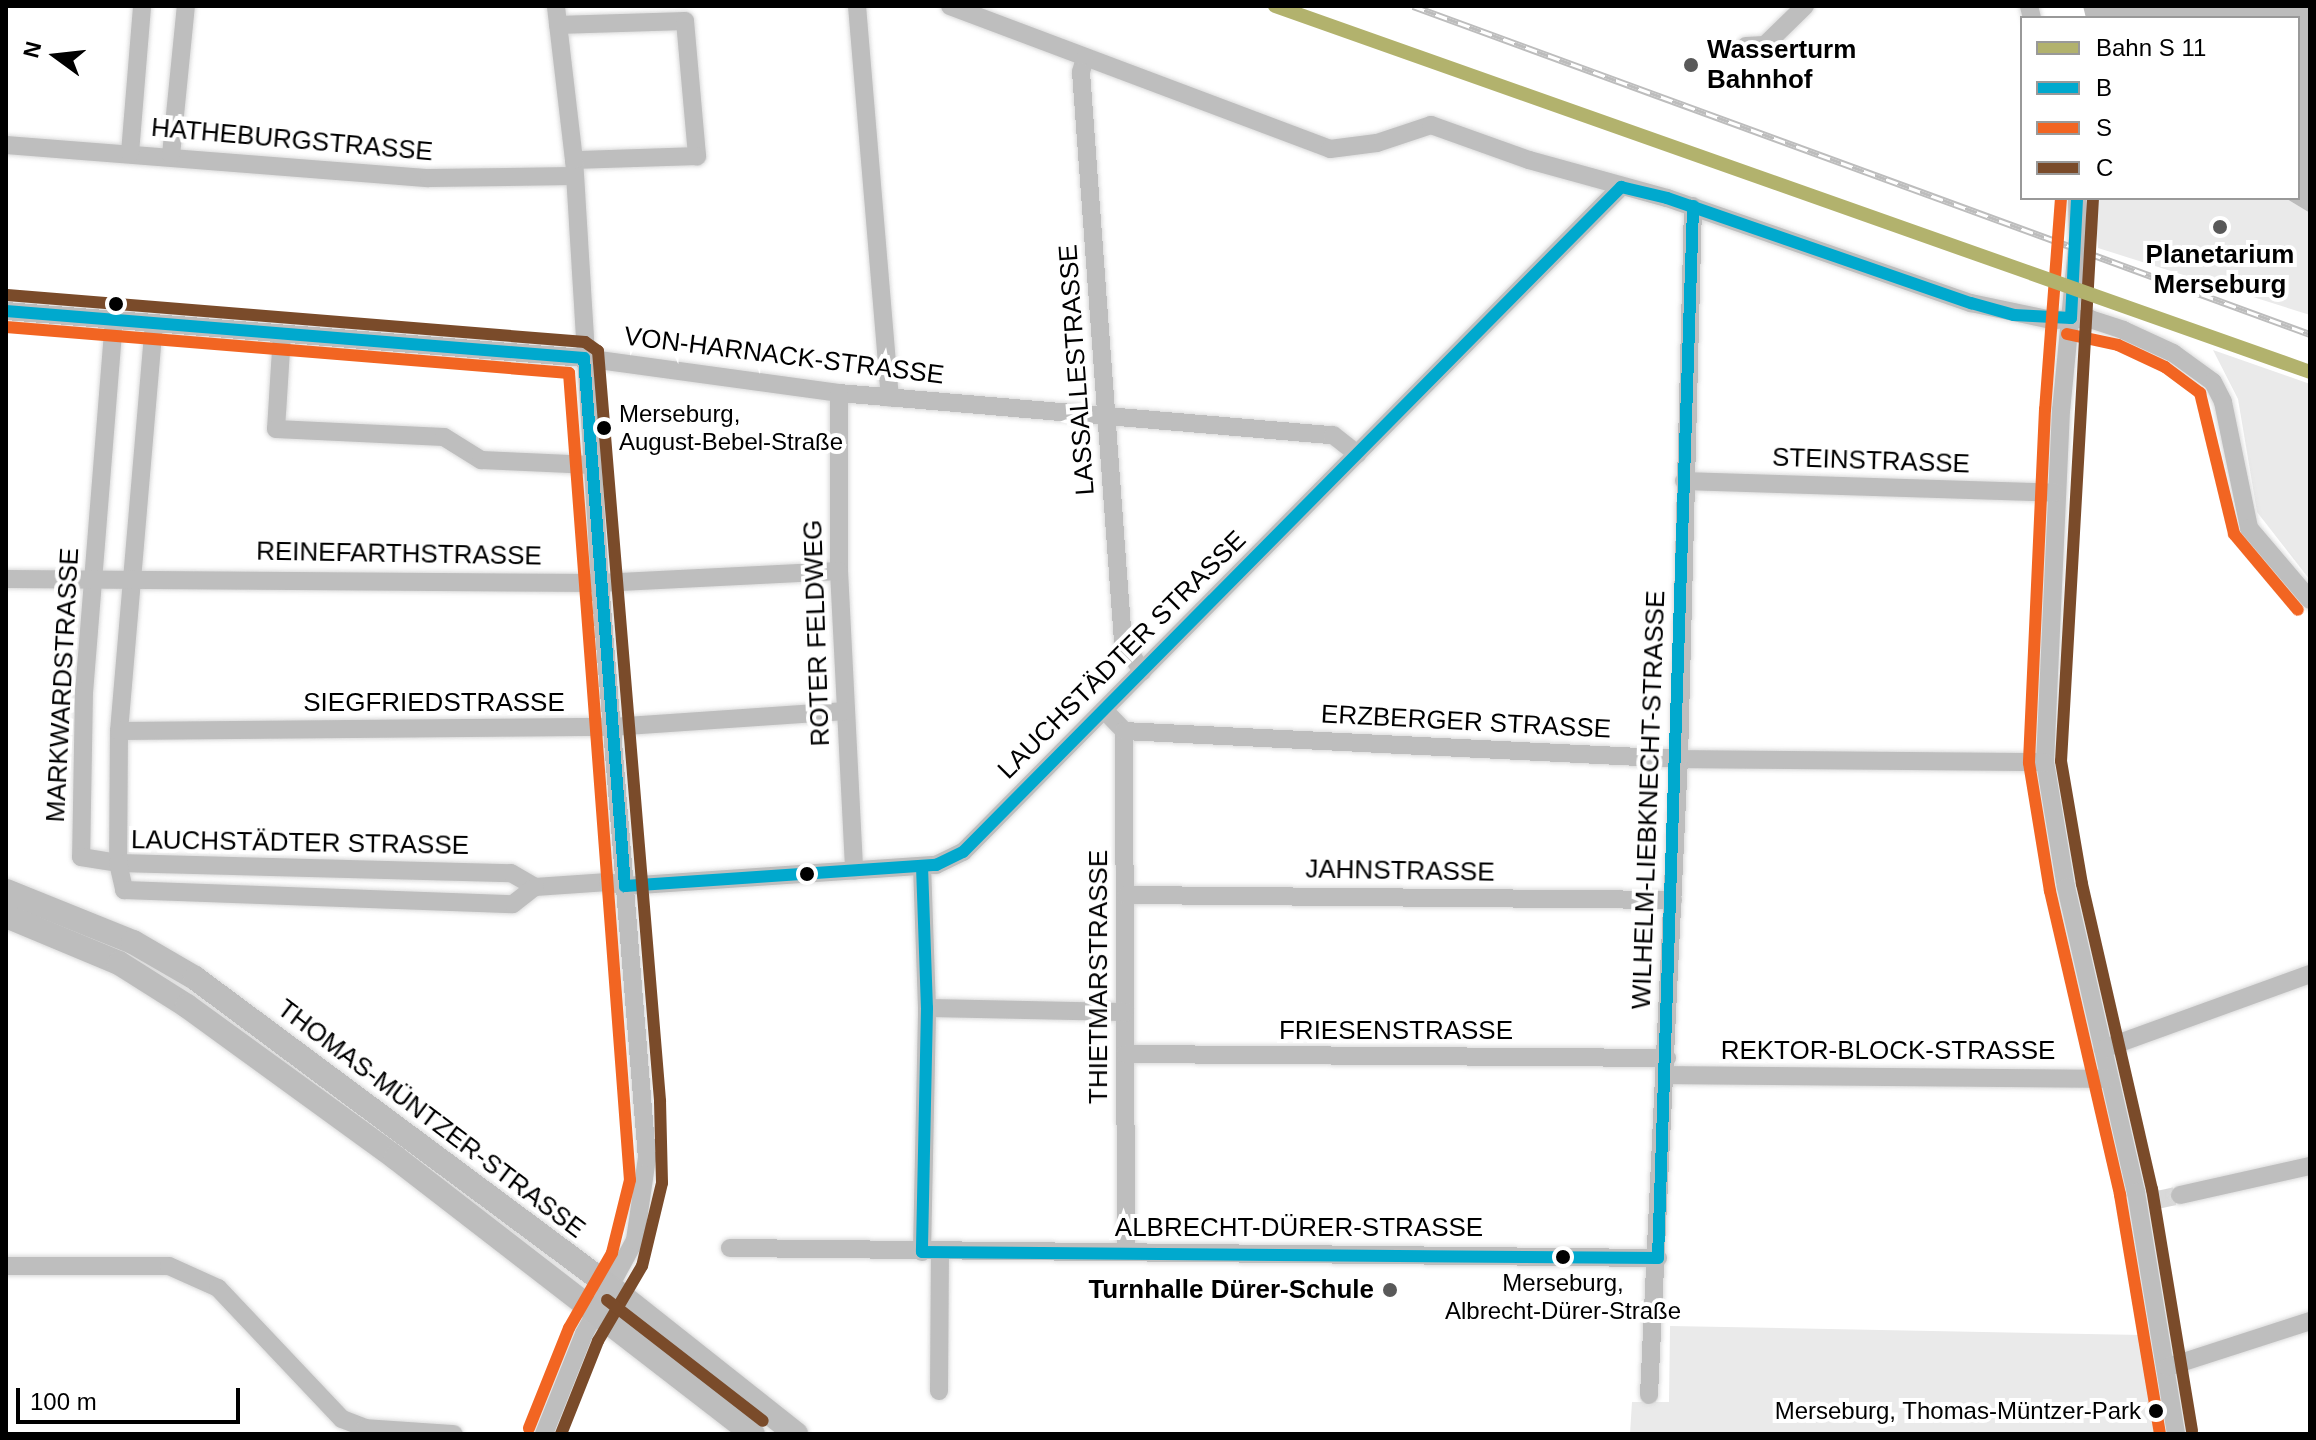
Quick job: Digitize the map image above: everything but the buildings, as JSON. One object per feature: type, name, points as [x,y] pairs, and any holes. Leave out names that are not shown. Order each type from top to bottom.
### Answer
[{"type":"main road","name":"THOMAS-MÜNTZER-STRASSE","points":[[6,891],[120,936],[195,978],[612,1288],[796,1434]]},
{"type":"main road","name":"THOMAS-MÜNTZER-STRASSE","points":[[6,916],[119,963],[187,1006],[597,1313],[753,1434]]},
{"type":"street","points":[[130,153],[142,6]]},
{"type":"street","points":[[171,155],[186,6]]},
{"type":"street","points":[[544,1434],[597,1313],[635,1240],[646,1182],[644,1102],[600,583],[574,168],[556,6]]},
{"type":"street","points":[[857,6],[890,398]]},
{"type":"street","points":[[950,6],[1330,149],[1377,143],[1431,125],[1621,187],[1693,206],[1971,303],[2014,315],[2071,318],[2123,330],[2173,353],[2213,382],[2223,402],[2241,511],[2266,555],[2310,600]]},
{"type":"street","points":[[1746,46],[1765,45],[1805,6]]},
{"type":"street","name":"HATHEBURGSTRASSE","points":[[6,145],[171,155],[429,178],[697,156],[685,21],[558,25]]},
{"type":"street","name":"LASSALLESTRASSE","points":[[1085,58],[1081,72],[1123,641],[1142,672]]},
{"type":"street","name":"LAUCHSTÄDTER STRASSE","points":[[535,887],[511,873],[118,863],[124,890],[513,904],[535,887],[608,882],[625,886],[922,866],[947,861],[963,852],[1621,187]]},
{"type":"street","points":[[2077,200],[2071,318],[2056,493],[2045,762],[2109,1079],[2139,1204],[2168,1367],[2176,1434]]},
{"type":"street","name":"WILHELM-LIEBKNECHT-STRASSE","points":[[1649,1395],[1658,1258],[1679,759],[1693,206]]},
{"type":"street","name":"VON-HARNACK-STRASSE","points":[[6,311],[584,358],[839,393],[1106,412],[1333,435],[1357,454]]},
{"type":"street","name":"MARKWARDSTRASSE","points":[[114,320],[84,691],[81,857],[118,863]]},
{"type":"street","points":[[118,863],[119,731],[154,323]]},
{"type":"street","points":[[282,334],[276,429],[444,437],[481,460],[592,465]]},
{"type":"street","name":"ROTER FELDWEG","points":[[839,393],[839,571],[854,871]]},
{"type":"street","name":"STEINSTRASSE","points":[[1684,481],[2056,493]]},
{"type":"street","name":"REINEFARTHSTRASSE","points":[[6,579],[600,583],[839,571]]},
{"type":"street","points":[[1104,710],[1124,731]]},
{"type":"street","name":"SIEGFRIEDSTRASSE","points":[[119,731],[612,727],[845,711]]},
{"type":"street","name":"ERZBERGER STRASSE","points":[[1124,731],[1679,759],[2045,762]]},
{"type":"street","name":"THIETMARSTRASSE","points":[[1124,731],[1126,1252]]},
{"type":"street","points":[[922,866],[931,1252],[939,1391]]},
{"type":"street","name":"JAHNSTRASSE","points":[[1126,895],[1673,900]]},
{"type":"street","points":[[2103,1049],[2310,974]]},
{"type":"street","points":[[927,1008],[1125,1012]]},
{"type":"street","name":"FRIESENSTRASSE","points":[[1125,1054],[1667,1067]]},
{"type":"street","name":"REKTOR-BLOCK-STRASSE","points":[[1667,1067],[2109,1079]]},
{"type":"street","points":[[2180,1195],[2310,1166]]},
{"type":"street","points":[[2139,1204],[2157,1200]]},
{"type":"street","name":"ALBRECHT-DÜRER-STRASSE","points":[[730,1248],[1658,1258]]},
{"type":"street","points":[[6,1266],[169,1266],[218,1288],[332,1409],[364,1431],[454,1434]]},
{"type":"street","points":[[2168,1367],[2310,1321]]},
{"type":"shaded area","points":[[2083,6],[2310,6],[2310,213],[2288,200],[2300,200],[2300,16],[2086,16]]},
{"type":"shaded area","points":[[2094,200],[2288,200],[2310,213],[2310,315],[2098,248]]},
{"type":"shaded area","points":[[2213,350],[2310,384],[2310,580],[2257,512],[2238,399]]},
{"type":"shaded area","points":[[1670,1326],[2143,1335],[2158,1434],[1630,1434],[1632,1402],[1669,1402]]},
{"type":"tunnel","points":[[2157,1200],[2180,1195]]},
{"type":"railway","points":[[1413,6],[2310,334]]},
{"type":"transit line","points":[[1275,6],[2310,372]]},
{"type":"transit line","name":"B","points":[[625,886],[936,865],[963,852],[1621,187],[1667,198],[1971,303],[2014,315],[2071,318]]},
{"type":"transit line","name":"S","points":[[2061,200],[2045,409],[2029,763],[2050,891],[2120,1195],[2160,1434]]},
{"type":"transit line","name":"B","points":[[2071,318],[2077,200]]},
{"type":"transit line","name":"C","points":[[2093,200],[2061,761],[2082,884],[2152,1189],[2192,1431]]},
{"type":"transit line","name":"B","points":[[922,866],[927,1008],[922,1252],[1658,1258],[1693,206]]},
{"type":"transit line","name":"C","points":[[7,295],[585,342],[598,351],[660,1101],[662,1183],[642,1266],[598,1341],[561,1434]]},
{"type":"transit line","name":"B","points":[[6,311],[584,358]]},
{"type":"transit line","name":"S","points":[[6,327],[569,373],[630,1180],[612,1253],[569,1328],[529,1428]]},
{"type":"transit line","name":"S","points":[[2067,334],[2118,345],[2165,367],[2200,393],[2234,534],[2298,610]]},
{"type":"transit line","name":"B","points":[[584,358],[625,886]]},
{"type":"transit line","name":"C","points":[[607,1300],[763,1421]]},
{"type":"place","name":"Wasserturm Bahnhof","points":[[1691,65]]},
{"type":"place","name":"Planetarium Merseburg","points":[[2220,227]]},
{"type":"place","name":"Merseburg, August-Bebel-Straße","points":[[604,428]]},
{"type":"place","name":"Merseburg, Albrecht-Dürer-Straße","points":[[1563,1257]]},
{"type":"place","name":"Turnhalle Dürer-Schule","points":[[1390,1290]]},
{"type":"place","name":"Merseburg, Thomas-Müntzer-Park","points":[[2156,1411]]}]
